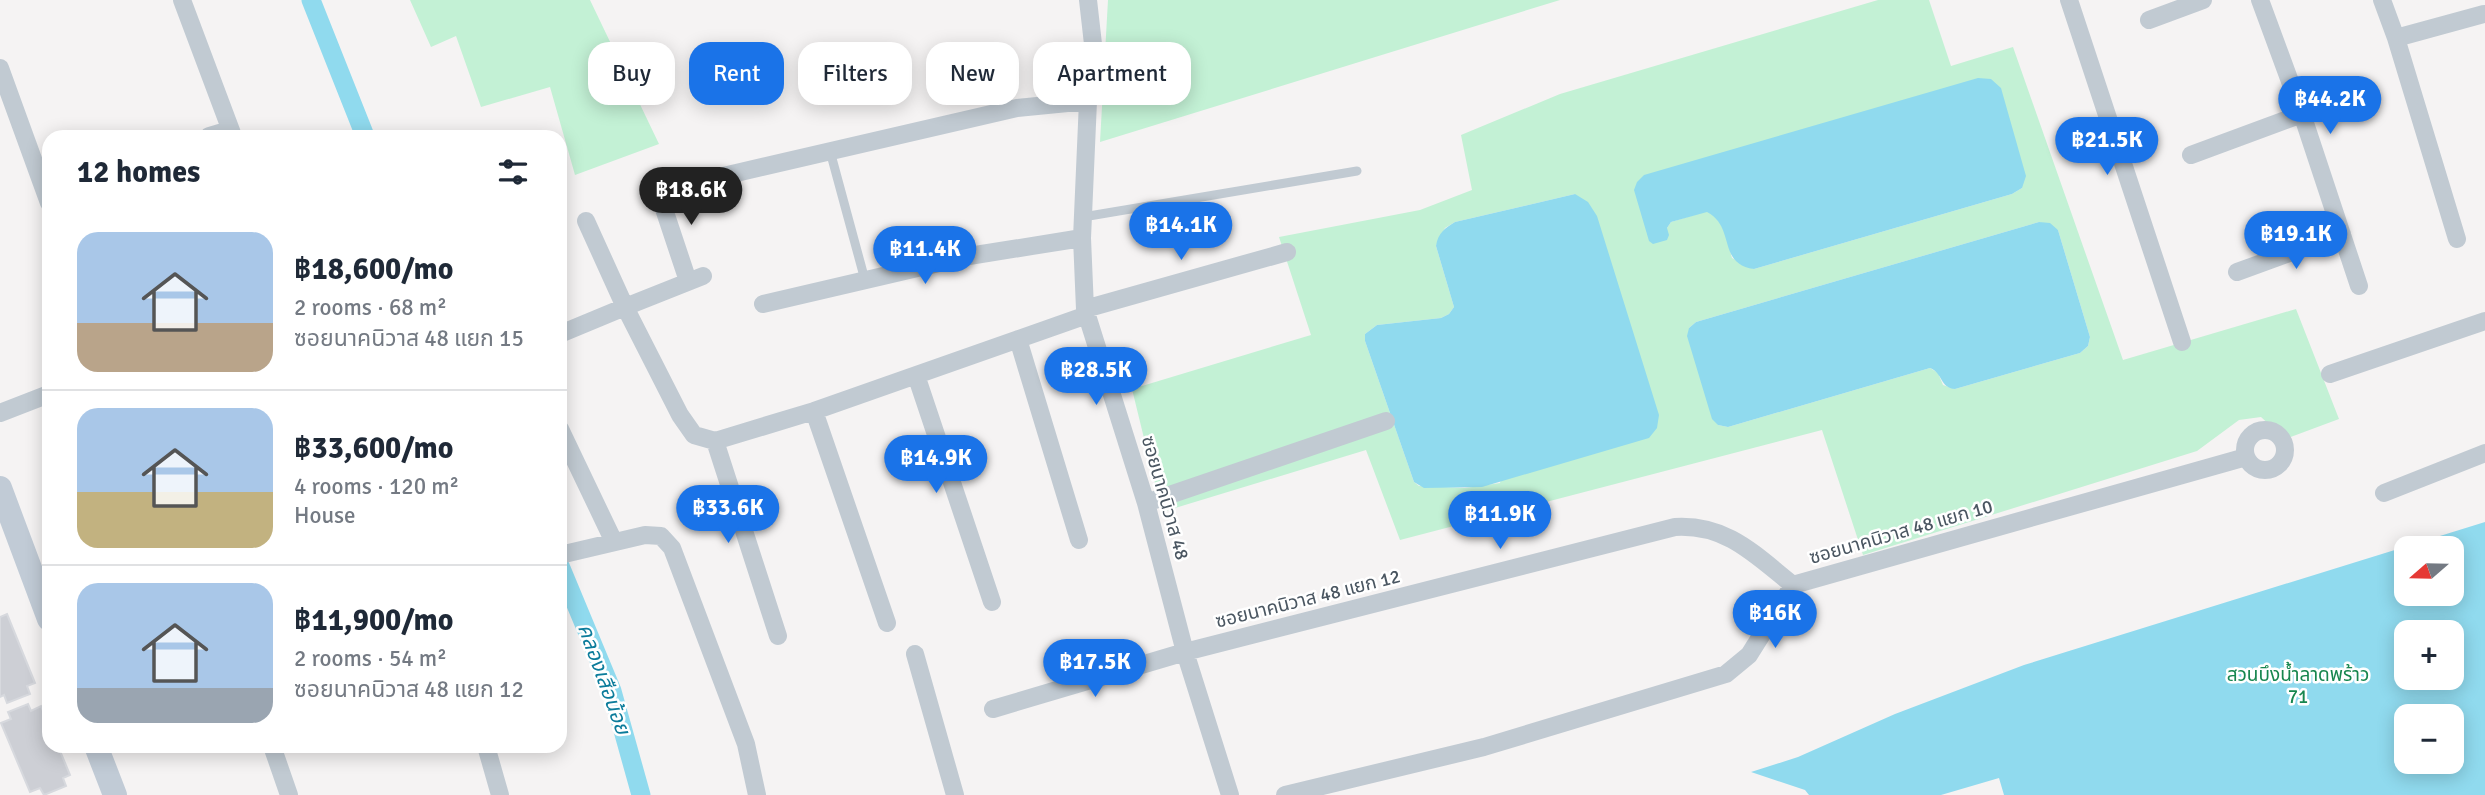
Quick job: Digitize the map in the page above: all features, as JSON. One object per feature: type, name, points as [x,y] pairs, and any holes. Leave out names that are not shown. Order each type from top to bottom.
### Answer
[{"type":"main road","points":[[0,488],[42,600]]},
{"type":"main road","points":[[99,753],[114,795]]},
{"type":"street","points":[[182,0],[230,130]]},
{"type":"street","name":"ซอยนาคนิวาส 48","points":[[1088,0],[1093,42]]},
{"type":"street","points":[[2069,0],[2182,342]]},
{"type":"street","points":[[2149,20],[2203,0]]},
{"type":"street","points":[[2260,0],[2302,114],[2359,286]]},
{"type":"street","points":[[2382,0],[2457,239]]},
{"type":"street","points":[[2396,38],[2485,16],[2485,8]]},
{"type":"street","points":[[0,68],[42,184]]},
{"type":"street","points":[[719,177],[1017,108],[1047,105]]},
{"type":"street","name":"ซอยนาคนิวาส 48","points":[[1088,105],[1082,238],[1086,312],[1146,503],[1185,652],[1230,795]]},
{"type":"street","points":[[2191,155],[2302,114]]},
{"type":"street","points":[[567,331],[696,278],[656,185]]},
{"type":"street","points":[[586,221],[680,415],[694,435],[715,441],[814,411],[1018,339],[1086,312],[1287,252]]},
{"type":"street","points":[[2237,272],[2342,234]]},
{"type":"street","points":[[764,304],[969,256],[1082,238]]},
{"type":"street","points":[[2330,374],[2485,321]]},
{"type":"street","points":[[1018,339],[1079,540]]},
{"type":"street","points":[[916,375],[992,602]]},
{"type":"street","points":[[0,413],[42,397]]},
{"type":"street","points":[[814,411],[887,623]]},
{"type":"street","points":[[1146,503],[1386,421]]},
{"type":"street","points":[[715,441],[778,636]]},
{"type":"street","points":[[567,444],[614,542]]},
{"type":"street","points":[[2384,493],[2485,453]]},
{"type":"street","name":"ซอยนาคนิวาส 48 แยก 10","points":[[1285,795],[1483,747],[1726,674],[1749,654],[1793,585],[2246,457]]},
{"type":"street","name":"ซอยนาคนิวาส 48 แยก 12","points":[[993,709],[1185,652],[1675,527],[1695,526],[1721,532],[1793,585]]},
{"type":"street","points":[[567,553],[645,535],[661,536],[672,548],[746,744],[757,795]]},
{"type":"street","points":[[915,654],[955,795]]},
{"type":"street","points":[[274,753],[289,795]]},
{"type":"street","points":[[488,753],[500,795]]},
{"type":"lane","points":[[830,150],[865,280]]},
{"type":"lane","points":[[1083,217],[1357,171]]},
{"type":"green space","points":[[410,0],[590,0],[610,42],[588,42],[588,105],[640,105],[659,144],[575,175],[567,147],[567,130],[562,130],[550,87],[481,107],[456,36],[431,47]]},
{"type":"green space","points":[[1108,0],[1560,0],[1100,142],[1102,105],[1191,105],[1191,42],[1106,42]]},
{"type":"green space","points":[[1878,0],[1929,0],[1951,66],[2013,47],[2123,360],[2296,309],[2339,419],[2285,439],[2261,417],[2239,420],[2197,451],[1863,555],[1822,430],[1400,540],[1366,450],[1162,512],[1132,389],[1311,335],[1279,237],[1420,210],[1472,190],[1461,135],[1560,94]],"holes":[[[1644,175],[2022,188],[2012,194],[1754,269],[1732,258],[1722,226],[1707,211],[1671,222],[1667,228]],[[1575,194],[1500,483],[1465,488],[1419,486],[1414,482],[1365,341],[1365,334],[1377,325],[1441,318],[1449,314],[1454,307],[1436,246],[1445,228],[1455,222]],[[2039,222],[2058,230],[2090,337],[2088,346],[2080,353],[1955,389],[1943,385],[1938,373],[1930,368],[1728,427],[1718,425],[1689,328],[1696,322]]]},
{"type":"water","points":[[1978,78],[1991,79],[2001,88],[2026,176],[2022,188],[2012,194],[1754,269],[1735,260],[1721,227],[1707,212],[1671,222],[1667,228],[1667,240],[1653,244],[1649,241],[1634,190],[1644,175]]},
{"type":"water","points":[[1575,194],[1588,202],[1597,216],[1659,415],[1657,428],[1649,438],[1482,487],[1424,488],[1414,482],[1365,341],[1365,334],[1377,325],[1441,318],[1449,314],[1454,307],[1436,246],[1440,234],[1451,224]]},
{"type":"water","points":[[2039,222],[2050,223],[2058,230],[2090,337],[2088,346],[2080,353],[1955,389],[1947,386],[1930,368],[1728,427],[1718,425],[1712,419],[1687,336],[1689,328],[1696,322]]},
{"type":"water","name":"สวนบึงน้ำลาดพร้าว 71","points":[[2485,522],[2485,795],[2004,795],[1999,778],[1941,795],[1809,795],[1805,790],[1751,772],[1798,757],[1895,714],[2024,665],[2394,550],[2394,606],[2464,606],[2464,536],[2440,536]]},
{"type":"building","points":[[7,614],[35,683],[27,686],[30,694],[7,703],[4,695],[0,697],[0,617]]},
{"type":"building","points":[[28,704],[31,711],[41,706],[42,753],[61,753],[70,775],[63,778],[66,786],[44,795],[40,788],[30,792],[1,723],[11,719],[8,712]]},
{"type":"waterway","name":"คลองเสือน้อย","points":[[311,0],[363,130]]},
{"type":"waterway","name":"คลองเสือน้อย","points":[[567,583],[612,691],[641,795]]}]
